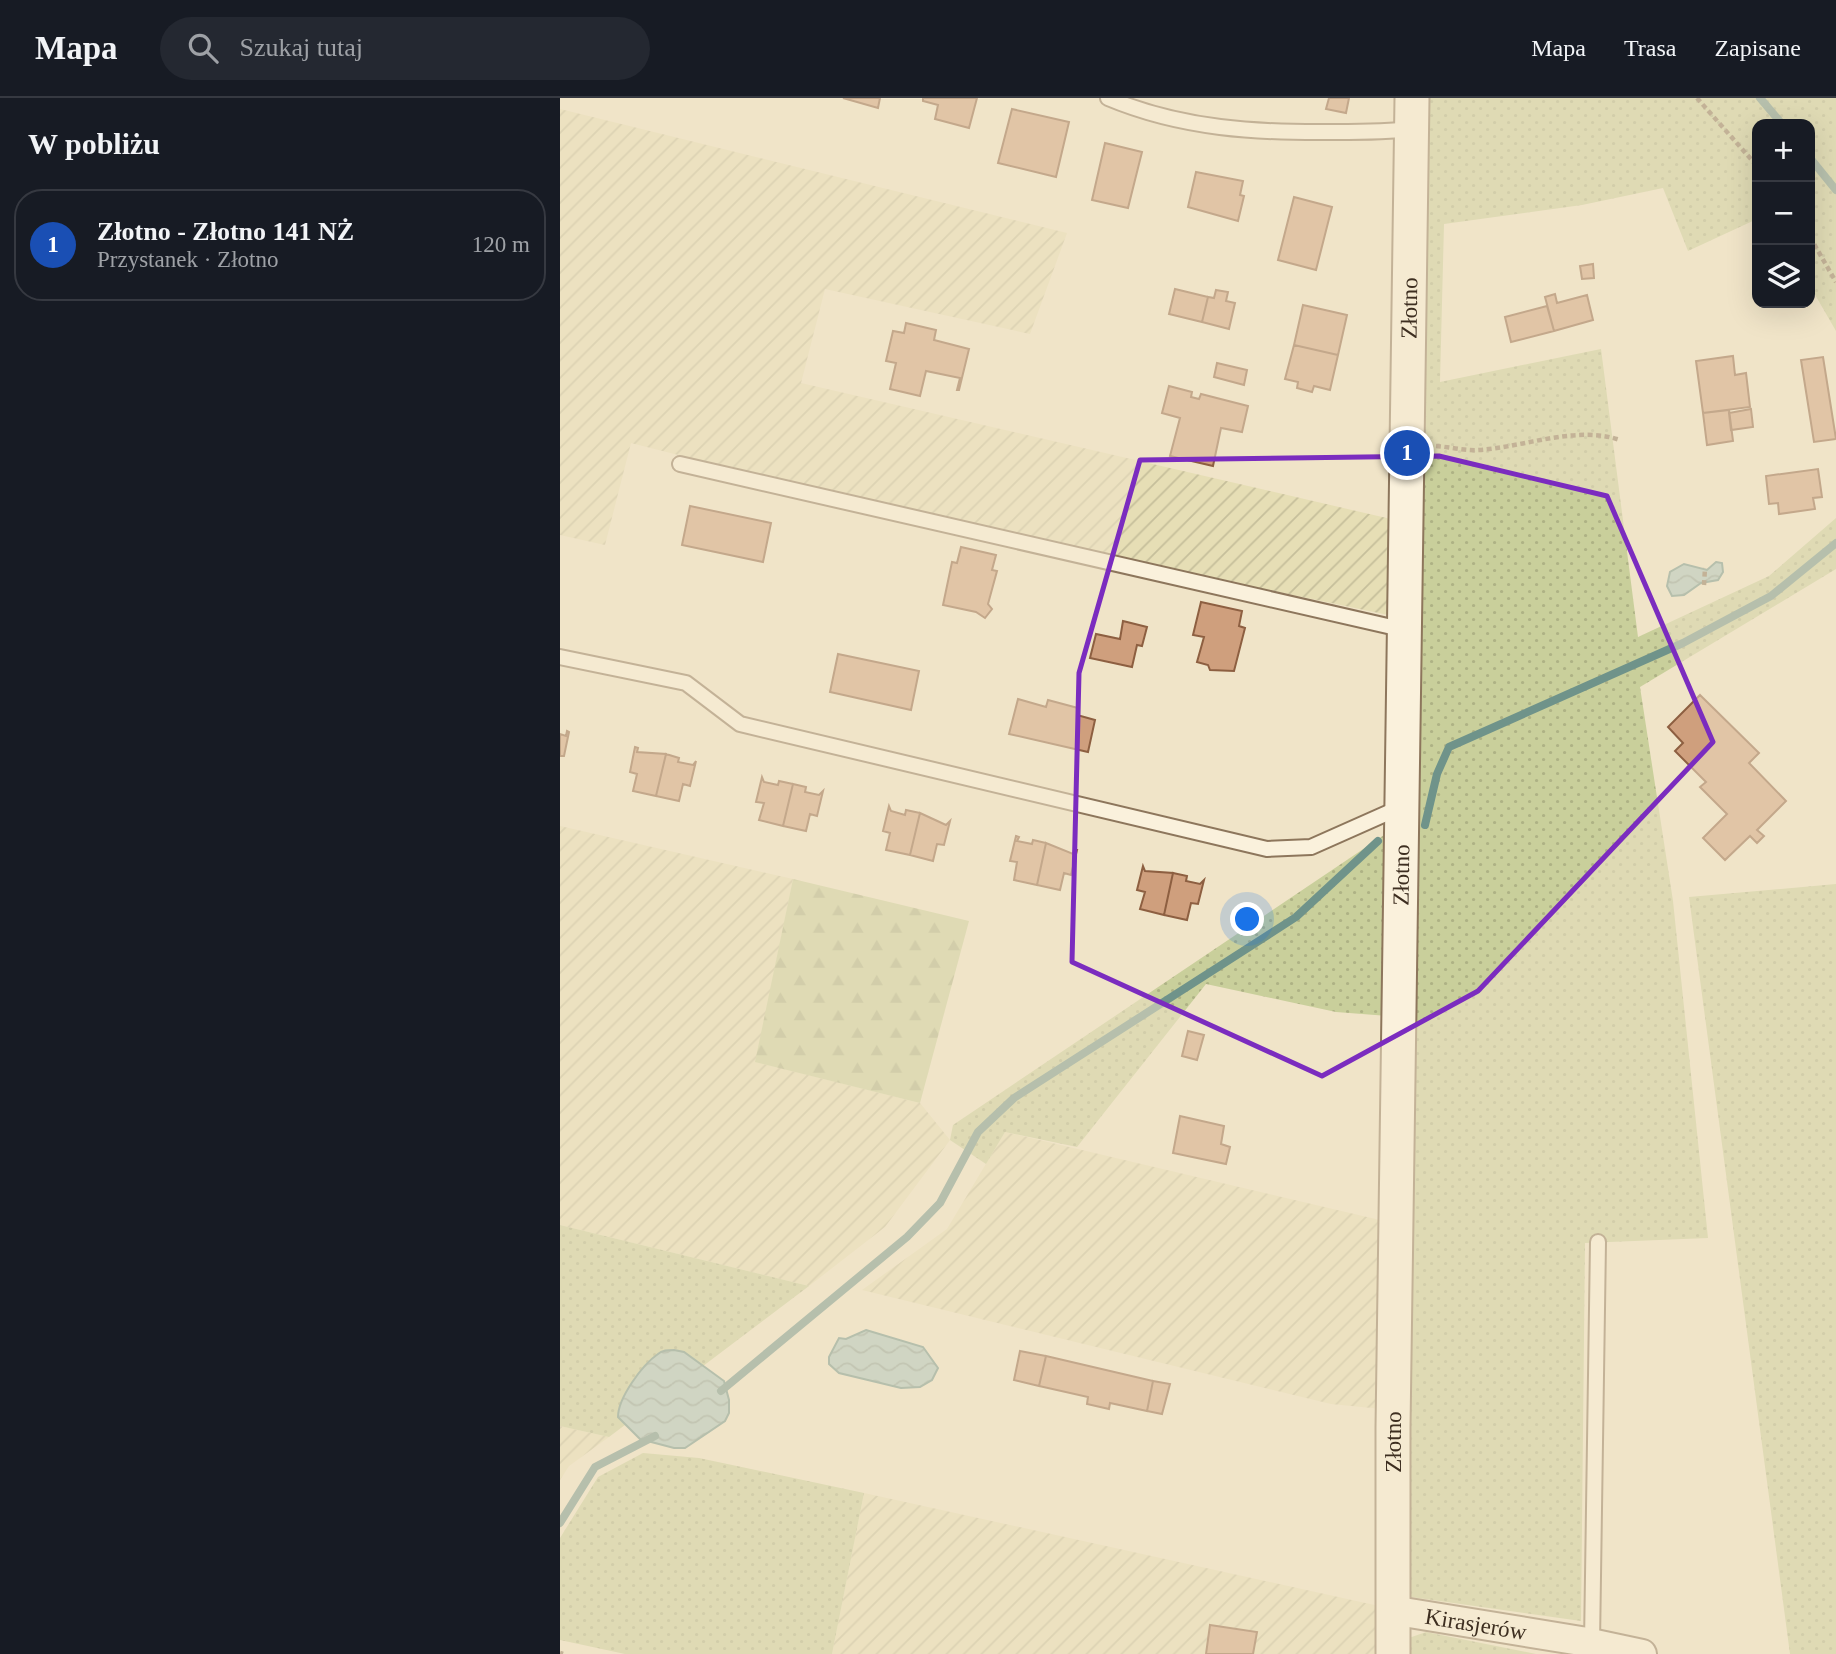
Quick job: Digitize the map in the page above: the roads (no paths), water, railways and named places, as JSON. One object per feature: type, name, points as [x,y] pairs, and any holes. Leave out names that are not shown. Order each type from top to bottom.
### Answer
[{"type":"street","name":"Złotno","points":[[1393,1654],[1391,1610],[1412,114]]},
{"type":"street","name":"Kirasjerów","points":[[1391,1610],[1592,1643],[1642,1654]]},
{"type":"lane","points":[[1108,98],[1162,117],[1242,132],[1412,114]]},
{"type":"lane","points":[[680,464],[1405,630]]},
{"type":"lane","points":[[560,657],[686,683],[740,724],[1267,849],[1311,847],[1403,806]]},
{"type":"lane","points":[[1592,1643],[1598,1242]]},
{"type":"water","points":[[1716,562],[1722,563],[1723,572],[1718,580],[1701,583],[1684,595],[1672,596],[1667,586],[1670,572],[1684,564],[1707,570]]},
{"type":"water","points":[[866,1330],[923,1347],[938,1368],[932,1380],[920,1387],[901,1388],[839,1373],[829,1364],[829,1357],[839,1338],[846,1339]]},
{"type":"water","points":[[674,1350],[684,1352],[724,1381],[729,1400],[729,1413],[725,1421],[685,1448],[674,1448],[640,1439],[618,1417],[626,1392],[638,1374],[660,1353]]},
{"type":"waterway","points":[[1760,98],[1778,119]]},
{"type":"waterway","points":[[1815,164],[1836,190]]},
{"type":"waterway","points":[[1425,825],[1437,774],[1449,747],[1683,643],[1771,596],[1836,543]]},
{"type":"waterway","points":[[721,1391],[907,1237],[940,1203],[978,1132],[1014,1098],[1296,917],[1378,841]]},
{"type":"waterway","points":[[560,1523],[595,1467],[655,1436]]},
{"type":"place","name":"Złotno - Złotno 141 NŻ","points":[[1407,453]]}]
